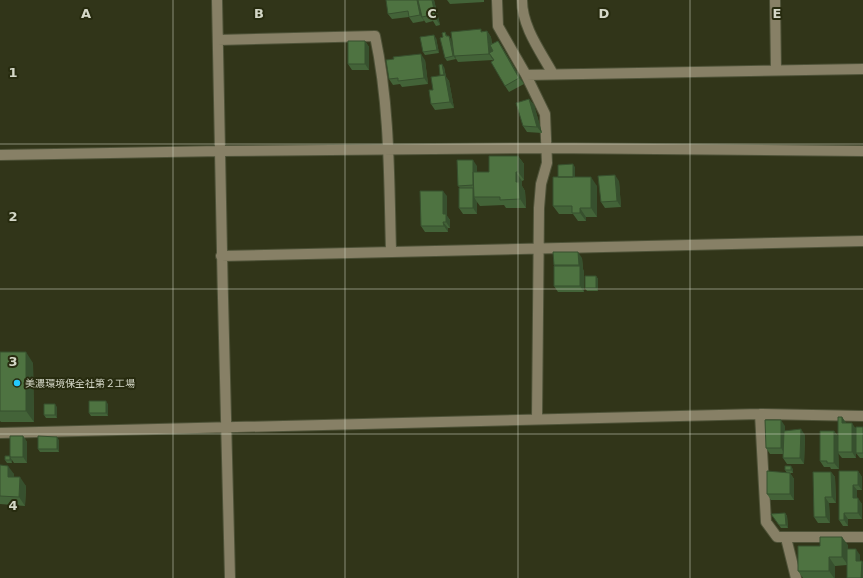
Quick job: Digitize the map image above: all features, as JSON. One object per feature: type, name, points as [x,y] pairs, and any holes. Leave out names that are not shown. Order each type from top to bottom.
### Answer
[{"type":"street","points":[[217,0],[221,151],[221,256],[230,578]]},
{"type":"street","points":[[497,0],[498,26],[526,75],[545,114],[547,163],[541,184],[537,419]]},
{"type":"street","points":[[522,0],[522,10],[528,27],[553,74]]},
{"type":"street","points":[[775,0],[776,70]]},
{"type":"street","points":[[218,40],[375,36],[380,58],[388,149],[391,251]]},
{"type":"street","points":[[526,75],[863,69]]},
{"type":"street","points":[[0,155],[547,148],[863,151]]},
{"type":"street","points":[[221,256],[863,241]]},
{"type":"street","points":[[760,414],[766,522],[777,537],[863,537]]},
{"type":"street","points":[[0,433],[760,414],[863,416]]},
{"type":"street","points":[[786,538],[796,578]]},
{"type":"building","points":[[386,0],[417,0],[420,15],[409,17],[408,11],[388,14]]},
{"type":"building","points":[[418,0],[432,0],[436,19],[432,20],[431,15],[422,17]]},
{"type":"building","points":[[481,29],[481,32],[487,31],[489,54],[454,56],[451,32]]},
{"type":"building","points":[[445,32],[446,36],[449,36],[453,56],[445,58],[440,38],[443,37],[442,33]]},
{"type":"building","points":[[434,35],[437,50],[423,52],[420,37]]},
{"type":"building","points":[[348,41],[365,41],[365,64],[348,64]]},
{"type":"building","points":[[498,41],[519,78],[505,86],[491,62],[494,60],[489,53],[493,51],[490,45]]},
{"type":"building","points":[[421,54],[424,78],[398,81],[398,78],[389,79],[386,60],[394,59],[393,57]]},
{"type":"building","points":[[442,64],[444,75],[440,75],[439,65]]},
{"type":"building","points":[[445,75],[450,102],[431,104],[429,90],[433,90],[431,77]]},
{"type":"building","points":[[529,99],[537,127],[523,126],[516,103]]},
{"type":"building","points":[[489,156],[518,156],[518,172],[516,172],[516,182],[519,182],[520,199],[500,200],[500,197],[474,197],[473,172],[489,172]]},
{"type":"building","points":[[457,160],[473,160],[473,185],[458,186]]},
{"type":"building","points":[[573,164],[573,177],[558,177],[558,165]]},
{"type":"building","points":[[615,175],[617,201],[601,202],[598,176]]},
{"type":"building","points":[[553,177],[591,177],[591,208],[580,208],[580,213],[572,213],[572,206],[553,206]]},
{"type":"building","points":[[459,188],[473,188],[473,208],[459,208]]},
{"type":"building","points":[[420,191],[443,191],[443,214],[446,214],[446,222],[443,222],[444,226],[421,226]]},
{"type":"building","points":[[553,252],[578,252],[579,265],[554,265]]},
{"type":"building","points":[[554,266],[580,266],[580,286],[554,286]]},
{"type":"building","points":[[585,276],[596,276],[596,288],[585,288]]},
{"type":"building","name":"美濃環境保全社第２工場","points":[[0,352],[26,352],[26,411],[0,411]]},
{"type":"building","points":[[89,401],[106,401],[106,413],[89,413]]},
{"type":"building","points":[[44,404],[55,404],[55,415],[44,415]]},
{"type":"building","points":[[838,417],[842,417],[842,423],[852,423],[852,452],[838,452]]},
{"type":"building","points":[[765,420],[781,420],[781,448],[766,448]]},
{"type":"building","points":[[856,427],[863,427],[863,453],[856,453]]},
{"type":"building","points":[[801,429],[800,458],[783,458],[784,431]]},
{"type":"building","points":[[820,431],[834,431],[834,463],[820,461]]},
{"type":"building","points":[[10,436],[23,436],[23,457],[10,457]]},
{"type":"building","points":[[38,436],[57,437],[57,449],[38,449]]},
{"type":"building","points":[[5,456],[10,456],[10,460],[5,460]]},
{"type":"building","points":[[0,465],[8,466],[8,477],[20,477],[19,497],[0,496]]},
{"type":"building","points":[[785,466],[791,466],[791,470],[785,470]]},
{"type":"building","points":[[767,471],[790,473],[790,494],[767,494]]},
{"type":"building","points":[[839,471],[858,471],[858,485],[853,485],[853,498],[858,498],[858,513],[844,513],[844,520],[839,520]]},
{"type":"building","points":[[813,472],[831,472],[832,497],[825,497],[826,517],[814,517]]},
{"type":"building","points":[[785,513],[786,525],[779,525],[771,514]]},
{"type":"building","points":[[820,537],[842,537],[842,557],[829,557],[829,571],[798,571],[798,546],[820,546]]},
{"type":"building","points":[[847,549],[856,549],[856,561],[862,561],[861,578],[847,578]]},
{"type":"place","name":"美濃環境保全社第２工場","points":[[17,383]]}]
